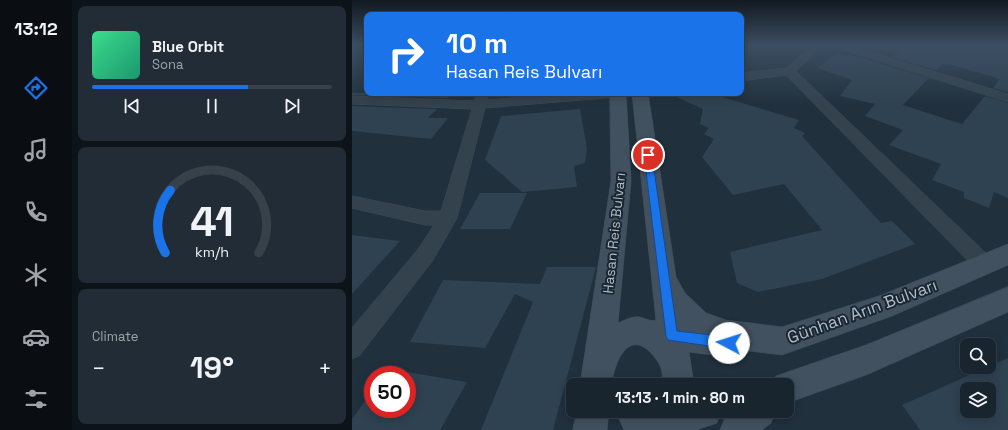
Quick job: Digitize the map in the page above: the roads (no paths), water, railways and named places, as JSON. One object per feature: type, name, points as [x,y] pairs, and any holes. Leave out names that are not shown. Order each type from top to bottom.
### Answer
[{"type":"main road","name":"Hasan Reis Bulvarı","points":[[599,378],[621,181],[618,96]]},
{"type":"main road","points":[[640,96],[672,336],[676,378]]},
{"type":"main road","name":"Günhan Arın Bulvarı","points":[[664,279],[676,302],[696,322],[726,334],[782,342],[882,307],[996,260]]},
{"type":"main road","points":[[794,385],[866,360],[1008,299]]},
{"type":"main road","points":[[640,330],[657,338],[667,348],[676,378]]},
{"type":"main road","points":[[600,378],[611,344],[623,334],[640,330],[706,341],[741,344],[782,342]]},
{"type":"main road","points":[[590,430],[592,418]]},
{"type":"main road","points":[[737,430],[751,418]]},
{"type":"street","points":[[744,77],[789,71],[796,65]]},
{"type":"street","points":[[902,65],[1008,98]]},
{"type":"street","points":[[789,71],[996,260]]},
{"type":"street","points":[[352,100],[482,99],[550,96]]},
{"type":"street","points":[[352,347],[426,254],[448,218],[482,99]]},
{"type":"street","points":[[352,202],[425,218],[448,218]]}]
